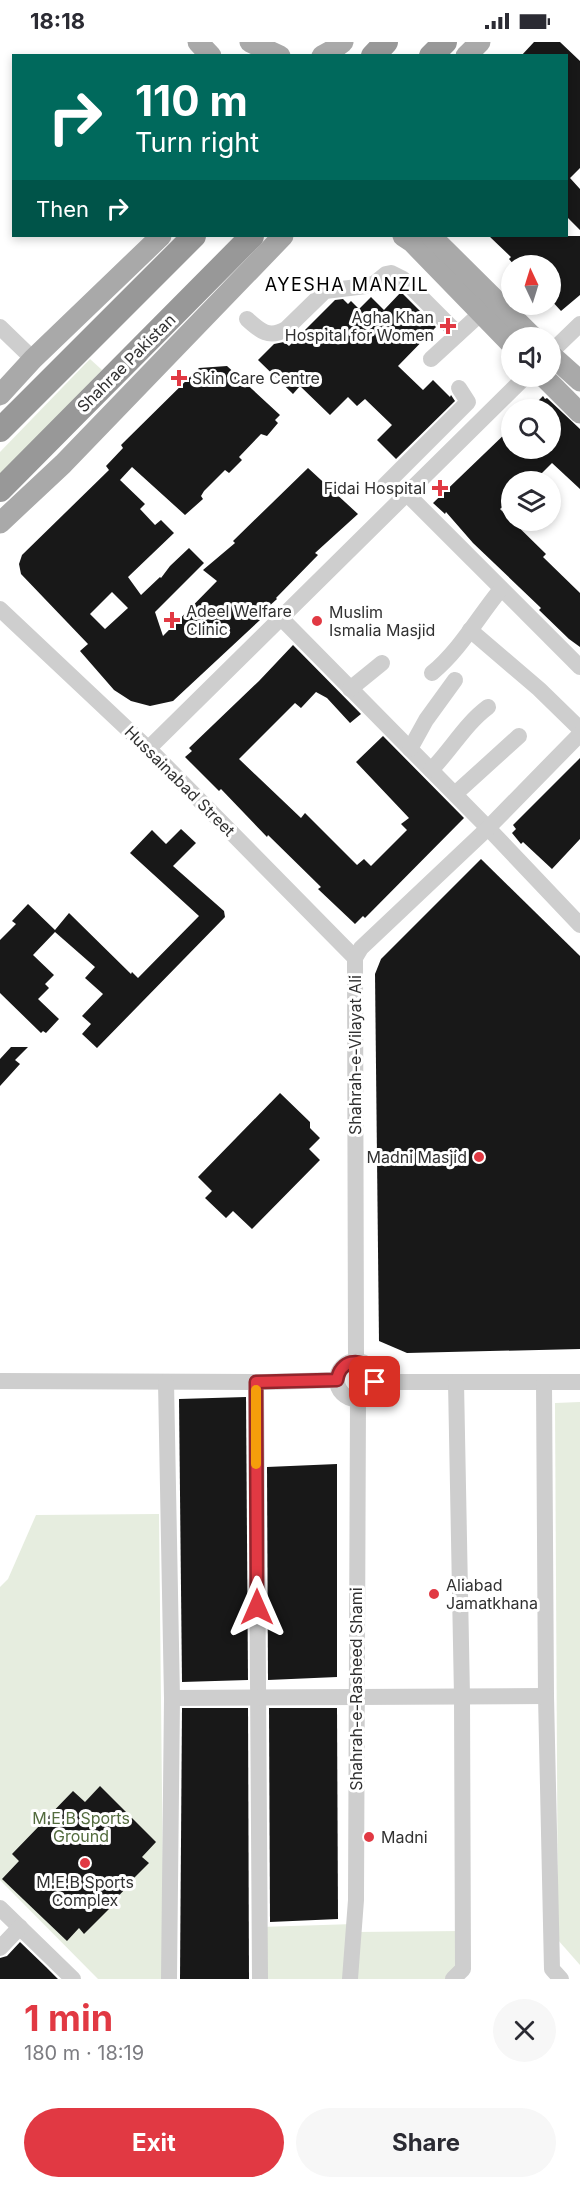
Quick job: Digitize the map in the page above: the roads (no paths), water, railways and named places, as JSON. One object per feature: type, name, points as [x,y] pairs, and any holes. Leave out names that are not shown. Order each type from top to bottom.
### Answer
[{"type":"highway","points":[[375,54],[386,42]]},
{"type":"highway","points":[[433,54],[445,42]]},
{"type":"highway","points":[[0,430],[193,237]]},
{"type":"highway","name":"Shahrae Pakistan","points":[[0,490],[258,246]]},
{"type":"main road","points":[[198,42],[209,54]]},
{"type":"main road","points":[[237,42],[249,54]]},
{"type":"main road","points":[[250,42],[276,54]]},
{"type":"main road","points":[[326,54],[343,42]]},
{"type":"main road","points":[[344,54],[354,42]]},
{"type":"main road","points":[[468,54],[480,42]]},
{"type":"main road","points":[[0,395],[155,237]]},
{"type":"main road","points":[[119,274],[159,237]]},
{"type":"main road","points":[[0,523],[63,464],[258,246],[280,237]]},
{"type":"main road","points":[[258,246],[297,237]]},
{"type":"main road","points":[[404,237],[412,242],[501,334]]},
{"type":"main road","points":[[432,237],[523,327]]},
{"type":"main road","points":[[561,363],[580,381]]},
{"type":"main road","points":[[554,387],[580,413]]},
{"type":"street","points":[[247,320],[261,332],[278,334],[325,291],[366,286],[391,273],[402,279],[458,334]]},
{"type":"street","points":[[431,359],[480,314]]},
{"type":"street","points":[[561,342],[580,324]]},
{"type":"street","points":[[0,327],[33,359]]},
{"type":"street","points":[[148,749],[515,387]]},
{"type":"street","points":[[384,486],[468,402],[459,388]]},
{"type":"street","points":[[407,494],[580,667]]},
{"type":"street","points":[[432,673],[454,652],[501,589]]},
{"type":"street","name":"Hussainabad Street","points":[[0,609],[148,749],[355,958]]},
{"type":"street","points":[[281,618],[455,794],[580,925]]},
{"type":"street","points":[[470,630],[539,689],[580,729]]},
{"type":"street","points":[[350,689],[382,663]]},
{"type":"street","points":[[410,749],[426,720],[455,680]]},
{"type":"street","points":[[431,770],[444,758],[466,726],[488,707]]},
{"type":"street","name":"Shahrah-e-Vilayat Ali","points":[[356,1361],[355,958],[374,935],[488,828],[580,734]]},
{"type":"street","points":[[455,794],[519,736]]},
{"type":"street","points":[[356,1361],[362,1362],[372,1370],[375,1382],[369,1394],[358,1399],[345,1396],[337,1380],[338,1374],[345,1365],[356,1361]]},
{"type":"street","points":[[0,1381],[337,1380]]},
{"type":"street","points":[[166,1382],[172,1698],[169,1979]]},
{"type":"street","points":[[256,1382],[260,1979]]},
{"type":"street","points":[[375,1382],[580,1382]]},
{"type":"street","points":[[453,1979],[463,1969],[462,1696],[456,1382]]},
{"type":"street","points":[[544,1382],[546,1696],[552,1969],[561,1979]]},
{"type":"street","name":"Shahrah-e-Rasheed Shami","points":[[350,1979],[356,1900],[358,1399]]},
{"type":"street","points":[[172,1698],[356,1695],[546,1696]]},
{"type":"street","points":[[0,1908],[73,1979]]},
{"type":"street","points":[[0,1948],[20,1927]]},
{"type":"place","name":"Agha Khan Hospital for Women","points":[[448,326]]},
{"type":"place","name":"Skin Care Centre","points":[[179,378]]},
{"type":"place","name":"Fidai Hospital","points":[[440,488]]},
{"type":"place","name":"Adeel Welfare Clinic","points":[[172,620]]},
{"type":"place","name":"Muslim Ismalia Masjid","points":[[317,621]]},
{"type":"place","name":"Madni Masjid","points":[[479,1157]]},
{"type":"place","name":"Aliabad Jamatkhana","points":[[434,1594]]},
{"type":"place","name":"Madni","points":[[369,1837]]},
{"type":"place","name":"M.E.B Sports Complex","points":[[85,1863]]},
{"type":"district","name":"AYESHA MANZIL","points":[[347,284]]},
{"type":"park label","name":"M.E.B Sports Ground","points":[[81,1827]]}]
